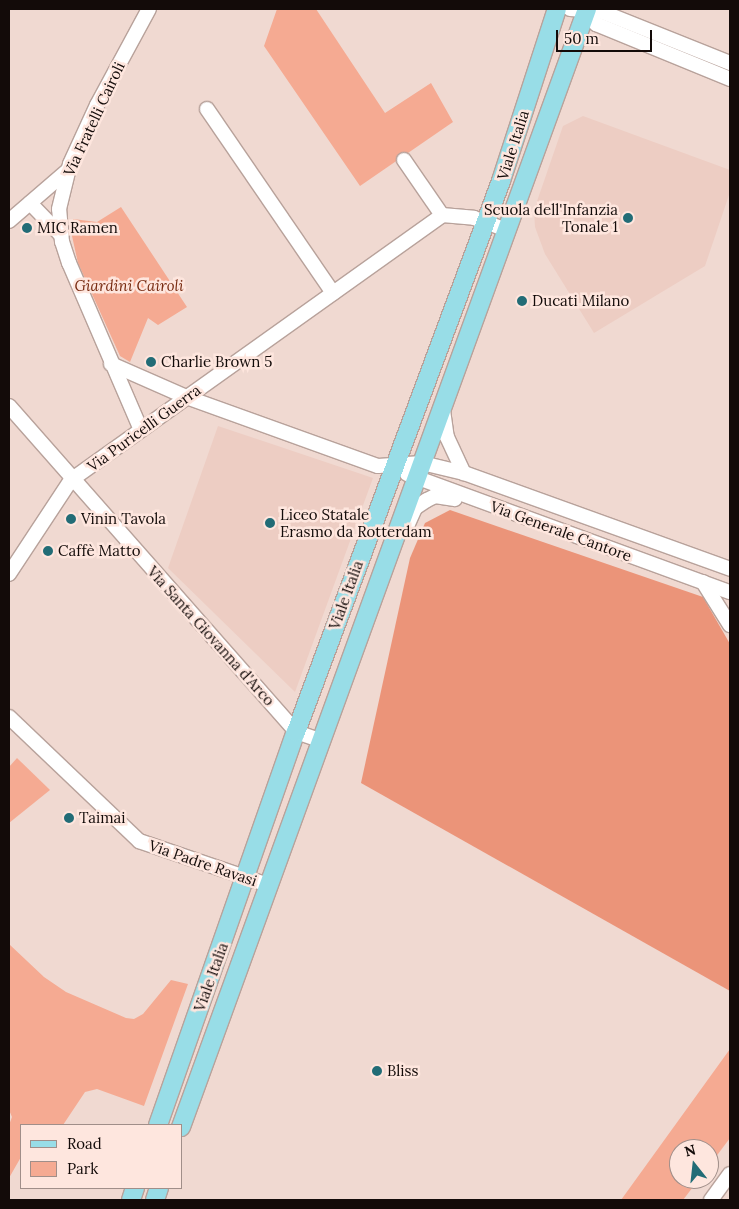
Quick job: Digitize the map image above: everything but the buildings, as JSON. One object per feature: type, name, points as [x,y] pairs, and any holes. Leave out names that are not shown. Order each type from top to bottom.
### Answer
[{"type":"main road","name":"Viale Italia","points":[[158,1124],[296,732],[393,467],[486,222],[557,9]]},
{"type":"main road","name":"Viale Italia","points":[[182,1124],[506,230],[581,10]]},
{"type":"street","name":"Via Fratelli Cairoli","points":[[141,430],[72,272],[61,234],[59,209],[67,171],[97,106],[149,9]]},
{"type":"street","points":[[581,10],[600,11],[730,63]]},
{"type":"street","points":[[581,10],[596,24],[730,79]]},
{"type":"street","points":[[207,109],[333,293]]},
{"type":"street","points":[[404,160],[442,215],[486,222],[506,230]]},
{"type":"street","points":[[9,221],[67,171]]},
{"type":"street","name":"Via Fratelli Cairoli","points":[[30,203],[61,234]]},
{"type":"street","name":"Via Puricelli Guerra","points":[[9,574],[71,480],[442,215]]},
{"type":"street","name":"Via Generale Cantore","points":[[111,364],[186,397],[378,466],[419,471],[464,473],[730,569]]},
{"type":"street","points":[[443,403],[447,437],[464,473]]},
{"type":"street","name":"Via Santa Giovanna d'Arco","points":[[9,406],[71,480],[296,732],[322,741]]},
{"type":"street","name":"Via Generale Cantore","points":[[419,471],[483,502],[730,592]]},
{"type":"street","name":"Viale Italia","points":[[377,589],[389,574],[415,508],[435,496],[483,502]]},
{"type":"street","points":[[703,582],[730,625]]},
{"type":"street","name":"Via Padre Ravasi","points":[[9,717],[139,841],[268,885]]},
{"type":"street","points":[[711,1200],[730,1174]]},
{"type":"shaded area","name":"Scuola dell'Infanzia Tonale 1","points":[[583,116],[730,170],[730,192],[705,266],[594,333],[545,254],[535,227],[534,210],[563,126]]},
{"type":"shaded area","name":"Liceo Statale Erasmo da Rotterdam","points":[[218,426],[373,478],[295,692],[168,568]]},
{"type":"shaded area","points":[[450,510],[703,597],[730,644],[730,991],[361,783],[410,558],[425,523]]},
{"type":"green space","points":[[277,9],[316,9],[385,113],[431,83],[453,122],[360,186],[264,46]]},
{"type":"green space","name":"Giardini Cairoli","points":[[121,207],[187,307],[158,325],[148,318],[130,362],[120,356],[78,263],[72,236],[73,219],[97,222]]},
{"type":"green space","points":[[17,758],[50,790],[9,823],[9,767]]},
{"type":"green space","points":[[9,944],[44,977],[66,992],[126,1018],[134,1019],[143,1014],[171,980],[188,984],[144,1106],[97,1089],[85,1092],[64,1124],[20,1124],[20,1159],[9,1178],[9,1125],[12,1117],[9,1110]]},
{"type":"green space","points":[[730,1049],[730,1138],[719,1153],[719,1139],[669,1139],[669,1189],[691,1189],[683,1200],[621,1200]]},
{"type":"place","name":"Scuola dell'Infanzia Tonale 1","points":[[628,218]]},
{"type":"place","name":"MIC Ramen","points":[[27,228]]},
{"type":"place","name":"Ducati Milano","points":[[522,301]]},
{"type":"place","name":"Charlie Brown 5","points":[[151,362]]},
{"type":"place","name":"Vinin Tavola","points":[[71,519]]},
{"type":"place","name":"Liceo Statale Erasmo da Rotterdam","points":[[270,523]]},
{"type":"place","name":"Caffè Matto","points":[[48,551]]},
{"type":"place","name":"Taimai","points":[[69,818]]},
{"type":"place","name":"Bliss","points":[[377,1071]]}]
